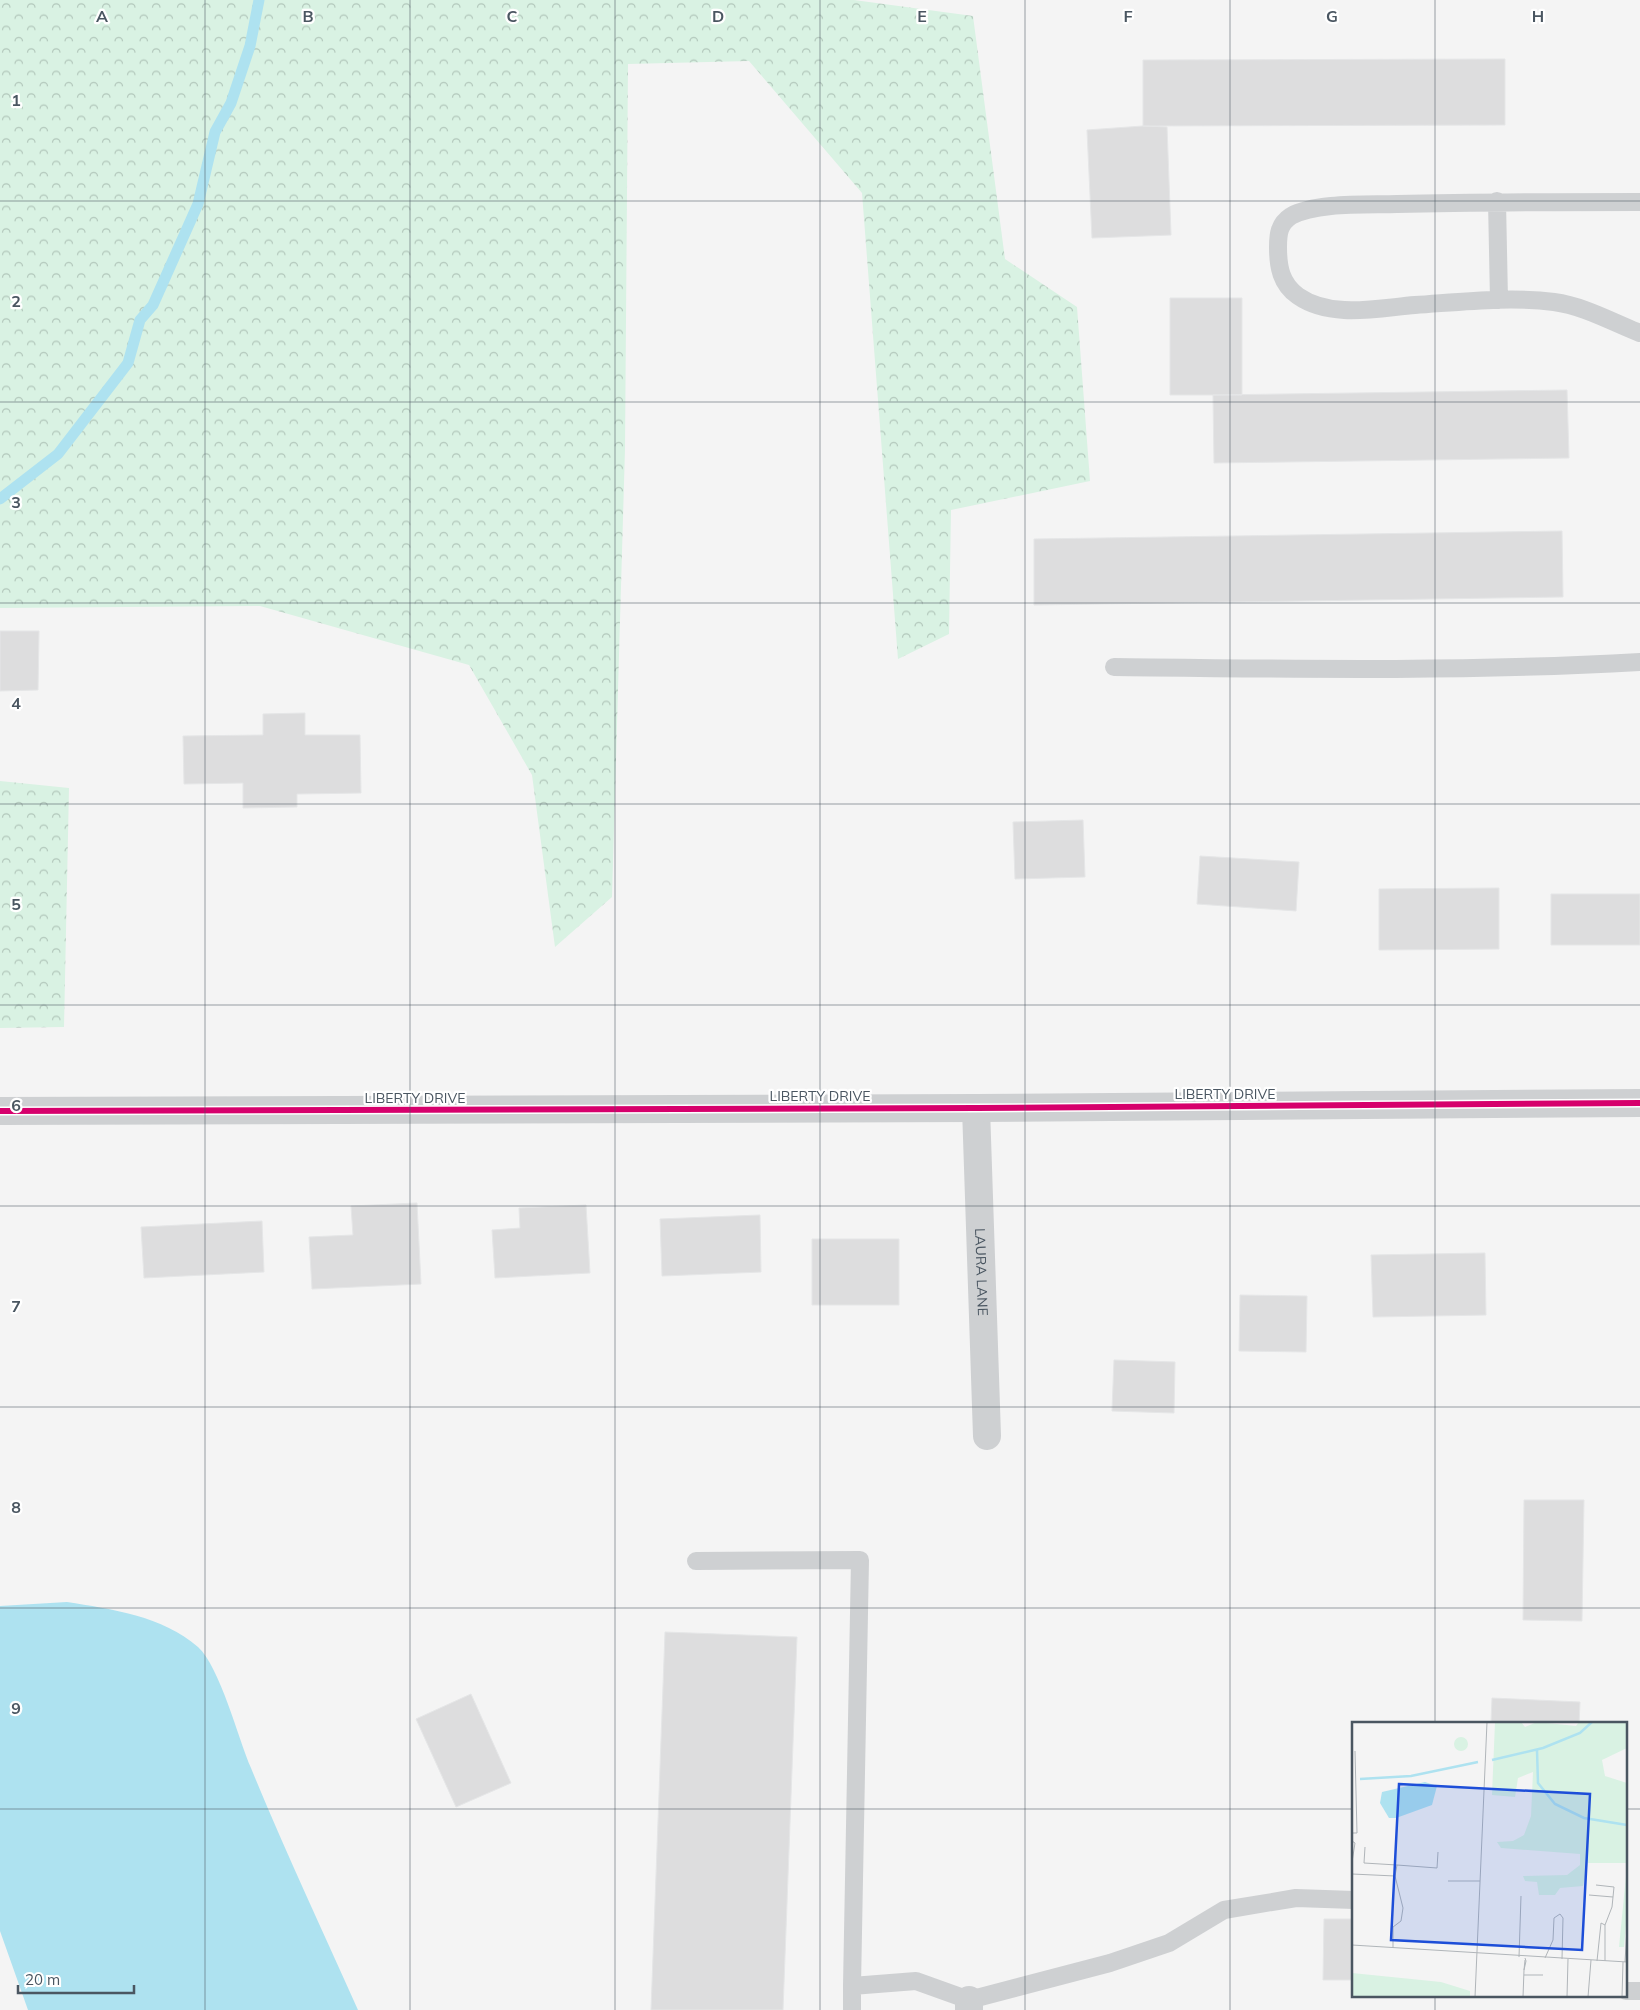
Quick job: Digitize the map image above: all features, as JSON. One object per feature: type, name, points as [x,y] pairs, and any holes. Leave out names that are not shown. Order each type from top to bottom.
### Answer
[{"type":"street","name":"LIBERTY DRIVE","points":[[0,1111],[976,1108],[1640,1103]]},
{"type":"street","name":"LAURA LANE","points":[[976,1108],[987,1436]]},
{"type":"lane","points":[[1640,202],[1497,201],[1321,207],[1306,210],[1292,216],[1282,223],[1278,235],[1278,265],[1286,284],[1298,296],[1318,306],[1348,310],[1499,300],[1553,302],[1586,310],[1640,334]]},
{"type":"lane","points":[[1497,201],[1499,300]]},
{"type":"lane","points":[[1114,667],[1334,670],[1640,662]]},
{"type":"lane","points":[[696,1561],[860,1560],[852,2010]]},
{"type":"lane","points":[[852,1986],[916,1981],[969,2005],[1110,1963],[1169,1943],[1224,1910],[1296,1898],[1352,1900]]},
{"type":"green space","points":[[0,0],[854,0],[973,16],[1005,259],[1077,307],[1090,481],[951,510],[949,634],[898,659],[862,193],[749,61],[628,64],[625,449],[612,897],[555,947],[532,775],[469,665],[260,606],[0,608]]},
{"type":"green space","points":[[0,781],[69,788],[64,1027],[0,1028]]},
{"type":"water","points":[[67,1602],[119,1611],[153,1621],[184,1636],[198,1647],[206,1657],[221,1686],[246,1755],[277,1829],[358,2010],[28,2010],[0,1931],[0,1606]]},
{"type":"building","points":[[1505,59],[1505,125],[1143,126],[1143,60]]},
{"type":"building","points":[[1143,126],[1167,127],[1171,235],[1092,238],[1087,130]]},
{"type":"building","points":[[1170,298],[1242,298],[1242,395],[1170,395]]},
{"type":"building","points":[[1567,390],[1569,458],[1214,463],[1213,395]]},
{"type":"building","points":[[1562,531],[1563,597],[1034,605],[1034,539]]},
{"type":"building","points":[[0,631],[39,631],[38,690],[0,691]]},
{"type":"building","points":[[305,713],[305,735],[360,735],[361,793],[297,794],[297,807],[243,808],[243,783],[184,784],[183,736],[263,735],[263,714]]},
{"type":"building","points":[[1083,820],[1085,877],[1015,879],[1013,822]]},
{"type":"building","points":[[1200,856],[1299,862],[1296,911],[1197,904]]},
{"type":"building","points":[[1499,888],[1499,949],[1379,950],[1379,889]]},
{"type":"building","points":[[1551,894],[1640,894],[1640,945],[1551,945]]},
{"type":"building","points":[[417,1203],[421,1284],[312,1289],[309,1237],[353,1235],[351,1206]]},
{"type":"building","points":[[586,1205],[590,1273],[495,1278],[492,1230],[520,1228],[519,1208]]},
{"type":"building","points":[[760,1215],[761,1272],[662,1276],[660,1219]]},
{"type":"building","points":[[262,1221],[264,1272],[144,1278],[141,1227]]},
{"type":"building","points":[[812,1239],[899,1239],[899,1305],[812,1305]]},
{"type":"building","points":[[1485,1253],[1486,1315],[1373,1317],[1371,1255]]},
{"type":"building","points":[[1240,1295],[1307,1296],[1306,1352],[1239,1351]]},
{"type":"building","points":[[1114,1360],[1175,1362],[1174,1413],[1112,1411]]},
{"type":"building","points":[[1524,1500],[1584,1500],[1582,1621],[1523,1620]]},
{"type":"building","points":[[665,1632],[797,1637],[783,2010],[651,2010]]},
{"type":"building","points":[[471,1694],[511,1783],[456,1807],[416,1719]]},
{"type":"building","points":[[1492,1698],[1580,1702],[1579,1722],[1491,1722]]},
{"type":"building","points":[[1324,1919],[1352,1919],[1352,1980],[1323,1980]]},
{"type":"waterway","points":[[0,499],[58,454],[128,363],[140,320],[153,305],[198,204],[215,132],[231,103],[250,46],[259,0]]},
{"type":"cycle path","points":[[0,1111],[976,1108],[1640,1103]]}]
